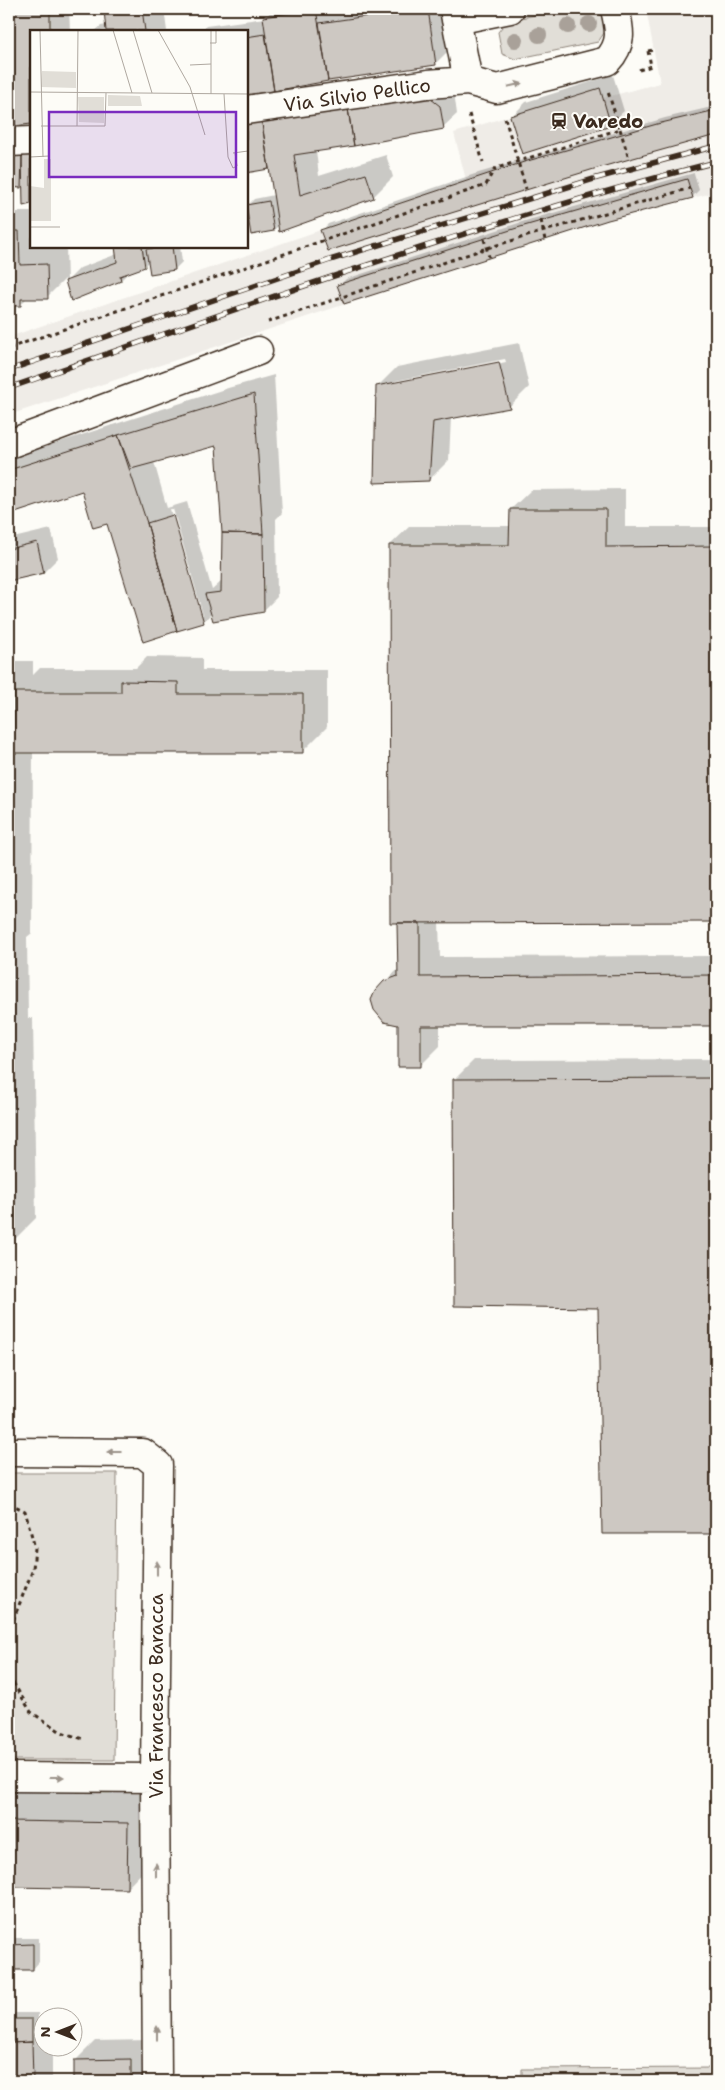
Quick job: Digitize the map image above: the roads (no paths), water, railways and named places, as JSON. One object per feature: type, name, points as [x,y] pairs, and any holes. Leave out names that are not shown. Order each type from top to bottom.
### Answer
[{"type":"street","points":[[468,81],[455,14],[510,9]]},
{"type":"street","name":"Via Silvio Pellico","points":[[248,110],[428,84],[468,81],[497,89],[607,61],[615,53],[619,40],[620,28],[615,9]]},
{"type":"street","points":[[9,142],[30,141]]},
{"type":"street","points":[[9,444],[258,351]]},
{"type":"street","name":"Via Francesco Baracca","points":[[9,1452],[143,1453],[158,1465],[155,1778],[157,2081]]},
{"type":"street","points":[[9,1777],[155,1778]]},
{"type":"railway","points":[[9,370],[330,260],[597,178],[716,146]]},
{"type":"railway","points":[[9,388],[360,267],[537,212],[716,162]]},
{"type":"place","name":"Varedo","points":[[559,121]]}]
